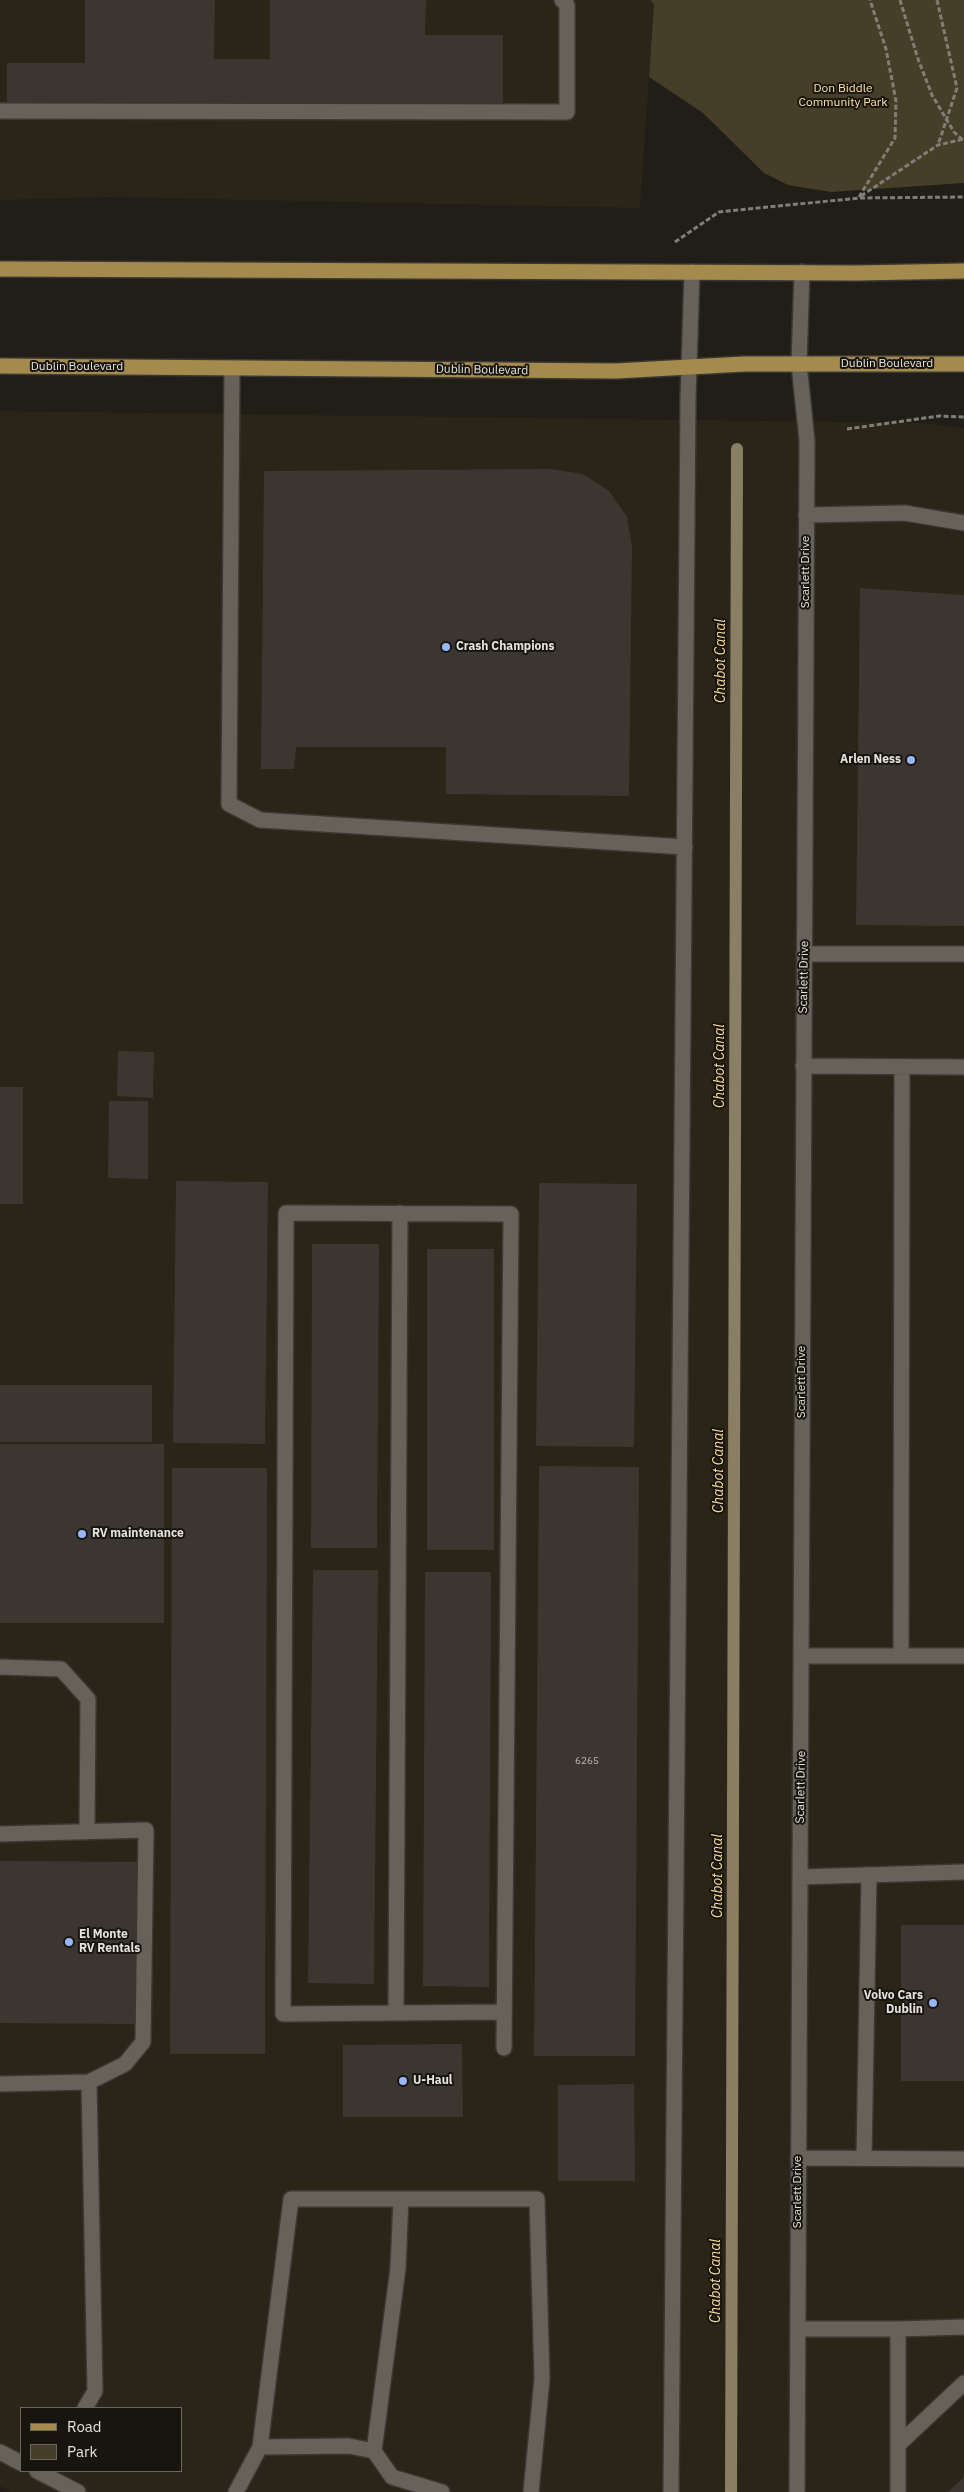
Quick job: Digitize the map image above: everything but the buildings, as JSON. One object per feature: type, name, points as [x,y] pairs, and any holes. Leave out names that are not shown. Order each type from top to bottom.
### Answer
[{"type":"main road","points":[[0,269],[692,272],[964,271]]},
{"type":"main road","name":"Dublin Boulevard","points":[[0,366],[616,371],[799,364],[964,364]]},
{"type":"street","points":[[0,111],[567,112],[567,5],[562,0]]},
{"type":"street","points":[[670,2492],[688,398],[692,272]]},
{"type":"street","name":"Scarlett Drive","points":[[797,2492],[806,515],[806,428],[799,364],[802,272]]},
{"type":"street","points":[[232,368],[229,804],[260,820],[685,846]]},
{"type":"street","points":[[806,515],[906,514],[964,523]]},
{"type":"street","points":[[804,954],[964,954]]},
{"type":"street","points":[[803,1066],[964,1067]]},
{"type":"street","points":[[901,1656],[902,1067]]},
{"type":"street","points":[[504,2012],[283,2014],[286,1213],[511,1214],[504,2048]]},
{"type":"street","points":[[396,2013],[400,1213]]},
{"type":"street","points":[[802,1656],[964,1656]]},
{"type":"street","points":[[0,1667],[61,1669],[88,1699],[86,1832]]},
{"type":"street","points":[[0,1834],[146,1830],[143,2042],[125,2064],[89,2082],[0,2084]]},
{"type":"street","points":[[800,1877],[964,1872]]},
{"type":"street","points":[[864,2158],[869,1875]]},
{"type":"street","points":[[86,2407],[95,2391],[89,2082]]},
{"type":"street","points":[[798,2158],[964,2158]]},
{"type":"street","points":[[236,2492],[260,2447],[291,2199],[537,2199],[542,2379],[531,2492]]},
{"type":"street","points":[[401,2199],[398,2268],[374,2450],[392,2477],[442,2492]]},
{"type":"street","points":[[798,2330],[898,2330],[964,2327]]},
{"type":"street","points":[[898,2330],[898,2492]]},
{"type":"street","points":[[898,2445],[964,2383]]},
{"type":"street","points":[[260,2447],[349,2446],[374,2450]]},
{"type":"street","points":[[0,2452],[20,2462]]},
{"type":"street","points":[[46,2473],[78,2492]]},
{"type":"path","points":[[859,198],[895,138],[896,101],[886,49],[870,0]]},
{"type":"path","points":[[900,0],[918,59],[932,95],[954,132],[964,140]]},
{"type":"path","points":[[937,0],[957,88],[938,145]]},
{"type":"path","points":[[859,198],[938,145],[964,140]]},
{"type":"path","points":[[671,244],[719,212],[859,198],[964,198]]},
{"type":"path","points":[[847,429],[939,416],[964,417]]},
{"type":"shaded area","points":[[0,0],[650,0],[654,4],[640,208],[107,197],[0,200]]},
{"type":"shaded area","points":[[0,411],[921,423],[964,428],[964,2492],[12,2492],[0,2486]]},
{"type":"green space","name":"Don Biddle Community Park","points":[[650,0],[964,0],[964,183],[831,192],[788,185],[764,173],[703,113],[649,77],[654,4]]},
{"type":"waterway","name":"Chabot Canal","points":[[731,2492],[737,449]]},
{"type":"place","name":"Crash Champions","points":[[446,647]]},
{"type":"place","name":"Arlen Ness","points":[[911,760]]},
{"type":"place","name":"RV maintenance","points":[[82,1534]]},
{"type":"place","name":"El Monte RV Rentals","points":[[69,1942]]},
{"type":"place","name":"Volvo Cars Dublin","points":[[933,2003]]},
{"type":"place","name":"U-Haul","points":[[403,2081]]}]
